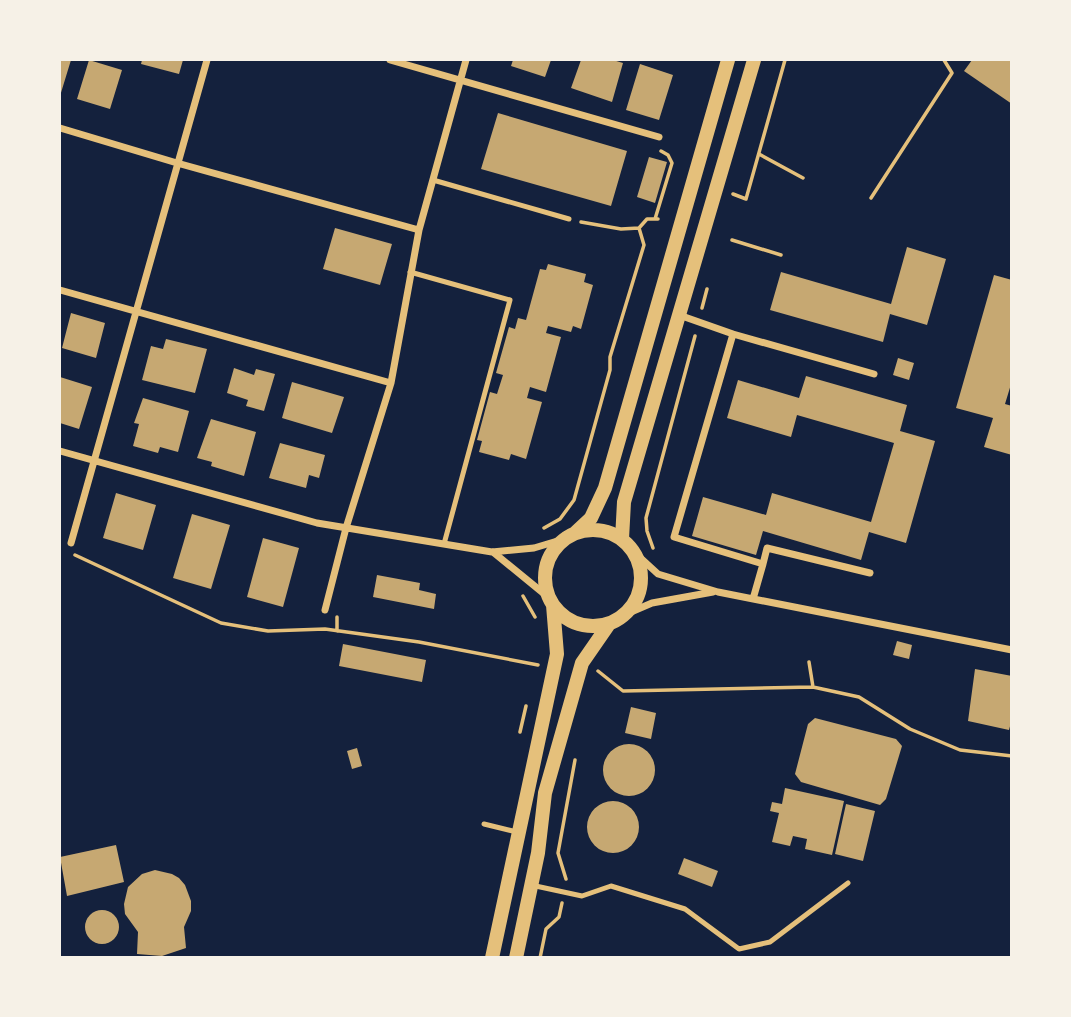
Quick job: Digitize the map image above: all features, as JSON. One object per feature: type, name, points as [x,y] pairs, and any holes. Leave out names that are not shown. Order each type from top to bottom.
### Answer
[{"type":"main road","points":[[492,957],[557,654],[545,571],[555,548],[591,518],[605,488],[728,60]]},
{"type":"main road","points":[[622,540],[624,502],[754,60]]},
{"type":"main road","points":[[550,601],[565,618],[576,624],[589,627],[609,624],[633,606],[640,587],[640,566],[634,552],[622,540],[601,530],[570,535]]},
{"type":"main road","points":[[516,957],[538,853],[545,793],[582,663],[609,624]]},
{"type":"street","points":[[71,543],[207,60]]},
{"type":"street","points":[[390,60],[659,137]]},
{"type":"street","points":[[326,610],[346,528],[391,383],[419,230],[466,60]]},
{"type":"street","points":[[60,128],[419,230]]},
{"type":"street","points":[[60,290],[391,383]]},
{"type":"street","points":[[679,314],[733,334],[874,374]]},
{"type":"street","points":[[733,334],[674,537],[763,564]]},
{"type":"street","points":[[60,451],[317,523],[346,528],[492,552],[534,548],[570,535]]},
{"type":"street","points":[[753,599],[767,548],[870,573]]},
{"type":"street","points":[[492,552],[550,601]]},
{"type":"street","points":[[634,552],[659,575],[718,592],[1012,650]]},
{"type":"street","points":[[624,615],[652,603],[718,592]]},
{"type":"lane","points":[[433,180],[569,219]]},
{"type":"lane","points":[[410,272],[510,299],[444,544]]},
{"type":"lane","points":[[484,824],[517,832]]},
{"type":"lane","points":[[531,885],[582,896],[611,886],[685,909],[739,949],[770,942],[848,883]]},
{"type":"path","points":[[871,198],[951,74],[944,60]]},
{"type":"path","points":[[759,154],[803,178]]},
{"type":"path","points":[[569,219],[621,229],[639,228],[647,219],[657,219],[672,163]]},
{"type":"path","points":[[538,532],[560,519],[574,500],[610,370],[610,357],[644,245],[639,228]]},
{"type":"path","points":[[732,240],[781,254]]},
{"type":"path","points":[[69,552],[221,623],[268,631],[325,629],[419,642],[539,665],[536,677]]},
{"type":"path","points":[[519,589],[533,611],[536,622]]},
{"type":"path","points":[[592,678],[594,668],[599,662]]},
{"type":"path","points":[[809,662],[813,687]]},
{"type":"path","points":[[594,668],[623,691],[813,687],[859,697],[910,729],[960,750],[1012,756]]},
{"type":"path","points":[[519,738],[528,700]]},
{"type":"path","points":[[540,957],[546,929],[559,917],[565,894],[567,880],[558,853],[575,760]]},
{"type":"building","points":[[60,60],[71,60],[60,96]]},
{"type":"building","points":[[89,60],[122,70],[110,109],[77,99]]},
{"type":"building","points":[[142,60],[183,60],[179,74],[141,64]]},
{"type":"building","points":[[513,60],[551,60],[545,77],[511,66]]},
{"type":"building","points":[[581,60],[613,60],[623,63],[612,102],[571,88]]},
{"type":"building","points":[[972,60],[1012,60],[1012,104],[964,71]]},
{"type":"building","points":[[640,64],[673,75],[659,120],[626,110]]},
{"type":"building","points":[[498,113],[627,151],[611,206],[481,169]]},
{"type":"building","points":[[649,157],[667,162],[655,203],[637,197]]},
{"type":"building","points":[[335,228],[392,244],[380,285],[323,269]]},
{"type":"building","points":[[907,247],[946,259],[927,325],[890,314],[883,342],[770,310],[781,272],[891,304]]},
{"type":"building","points":[[548,264],[586,274],[584,282],[593,285],[581,329],[573,326],[571,332],[548,326],[546,333],[561,337],[546,392],[530,387],[527,398],[542,402],[526,459],[511,454],[509,460],[479,452],[482,441],[477,440],[490,392],[497,394],[503,375],[496,373],[509,327],[515,329],[518,318],[526,320],[540,269],[546,270]]},
{"type":"building","points":[[994,275],[1012,280],[1012,381],[1005,404],[1012,406],[1012,455],[984,447],[993,418],[956,408]]},
{"type":"building","points":[[71,313],[105,323],[96,358],[62,348]]},
{"type":"building","points":[[166,339],[207,349],[195,393],[142,380],[151,346],[163,349]]},
{"type":"building","points":[[898,358],[914,363],[909,380],[893,375]]},
{"type":"building","points":[[234,368],[254,375],[256,369],[275,374],[264,411],[246,406],[248,400],[227,393]]},
{"type":"building","points":[[806,376],[907,405],[900,431],[935,441],[906,543],[869,532],[861,560],[763,531],[756,555],[692,536],[703,497],[766,515],[772,493],[871,522],[894,443],[797,415],[791,437],[727,418],[738,380],[799,398]]},
{"type":"building","points":[[60,377],[92,387],[79,429],[60,423]]},
{"type":"building","points":[[292,382],[344,397],[332,433],[282,418]]},
{"type":"building","points":[[143,398],[189,411],[178,452],[160,447],[158,453],[133,446],[139,424],[134,423]]},
{"type":"building","points":[[211,419],[256,432],[244,476],[211,466],[212,462],[197,458]]},
{"type":"building","points":[[280,443],[325,455],[319,478],[309,475],[306,488],[269,478]]},
{"type":"building","points":[[116,493],[156,505],[143,550],[103,538]]},
{"type":"building","points":[[192,514],[230,525],[211,589],[173,578]]},
{"type":"building","points":[[263,538],[299,548],[283,607],[247,597]]},
{"type":"building","points":[[377,575],[420,583],[419,590],[436,594],[434,609],[373,597]]},
{"type":"building","points":[[897,641],[912,645],[909,659],[893,655]]},
{"type":"building","points":[[343,644],[426,660],[422,682],[339,666]]},
{"type":"building","points":[[975,669],[1012,676],[1012,719],[1009,730],[968,721]]},
{"type":"building","points":[[631,707],[656,713],[651,739],[625,733]]},
{"type":"building","points":[[815,718],[896,739],[902,746],[886,799],[880,805],[801,782],[795,774],[808,724]]},
{"type":"building","points":[[629,744],[639,746],[647,752],[653,760],[653,780],[647,788],[639,794],[629,796],[619,794],[611,788],[605,780],[603,770],[605,760],[611,752],[619,746]]},
{"type":"building","points":[[357,748],[362,766],[352,769],[347,751]]},
{"type":"building","points":[[785,788],[844,801],[832,855],[805,849],[807,839],[793,836],[790,846],[772,842],[779,813],[770,811],[772,802],[782,804]]},
{"type":"building","points":[[613,801],[623,803],[631,809],[637,817],[637,837],[631,845],[623,851],[613,853],[603,851],[595,845],[589,837],[587,827],[589,817],[595,809],[603,803]]},
{"type":"building","points":[[846,804],[875,811],[863,861],[835,854]]},
{"type":"building","points":[[116,845],[124,882],[67,896],[60,857]]},
{"type":"building","points":[[684,858],[718,871],[712,887],[678,874]]},
{"type":"building","points":[[155,870],[179,878],[191,901],[191,911],[184,927],[186,948],[162,956],[137,954],[138,932],[125,914],[124,904],[128,887],[142,874]]},
{"type":"building","points":[[102,910],[114,915],[119,927],[114,939],[102,944],[90,939],[85,927],[90,915]]}]
